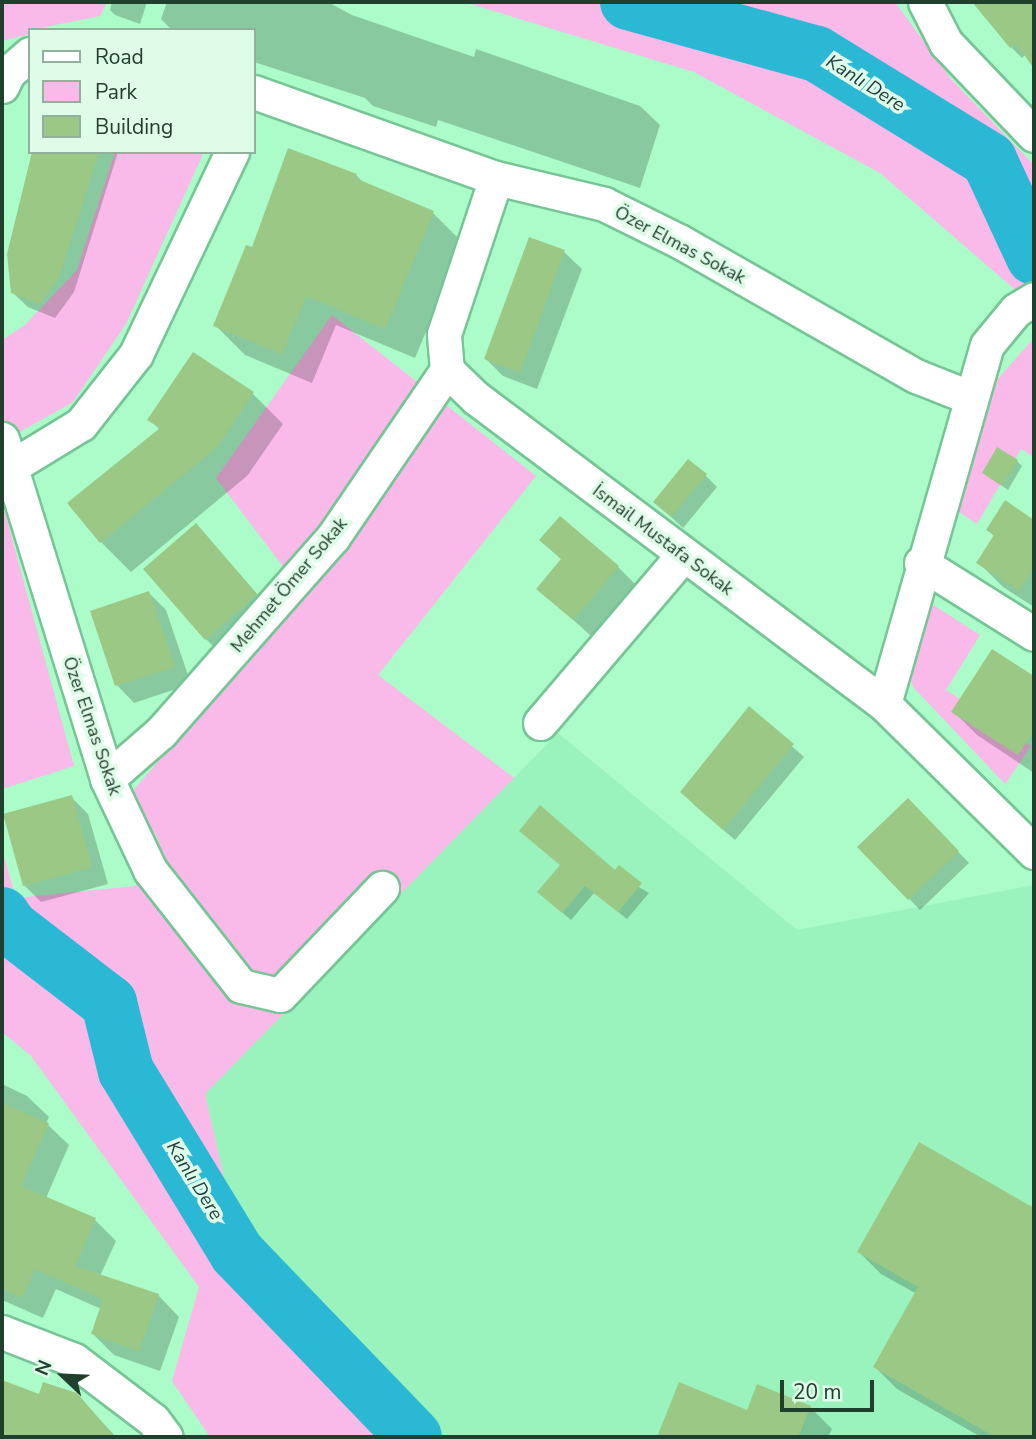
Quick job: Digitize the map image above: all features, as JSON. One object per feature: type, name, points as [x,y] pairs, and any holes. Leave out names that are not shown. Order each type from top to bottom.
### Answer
[{"type":"street","points":[[925,2],[946,44],[1034,135]]},
{"type":"street","points":[[2,86],[8,73],[28,56]]},
{"type":"street","name":"Özer Elmas Sokak","points":[[256,95],[496,178],[604,204],[679,241],[916,376],[969,397]]},
{"type":"street","points":[[6,454],[81,424],[136,354],[231,154]]},
{"type":"street","points":[[447,370],[444,334],[496,178]]},
{"type":"street","points":[[884,704],[921,563],[969,397],[987,345],[1016,310],[1034,299]]},
{"type":"street","name":"İsmail Mustafa Sokak","points":[[447,370],[476,398],[884,704],[1034,852]]},
{"type":"street","name":"Mehmet Ömer Sokak","points":[[107,779],[161,732],[333,537],[447,370]]},
{"type":"street","name":"Özer Elmas Sokak","points":[[6,454],[107,779],[150,870],[241,986],[280,995],[382,888]]},
{"type":"street","points":[[541,723],[683,555]]},
{"type":"street","points":[[921,563],[1034,634]]},
{"type":"street","points":[[2,1332],[74,1360],[153,1420],[166,1437]]},
{"type":"shaded area","points":[[558,733],[797,930],[1034,885],[1034,1437],[436,1437],[235,1227],[205,1093]]},
{"type":"green space","points":[[2,2],[107,2],[100,16],[28,28],[28,34],[2,41]]},
{"type":"green space","points":[[464,2],[895,2],[951,79],[1034,165],[1034,306],[880,173],[694,72]]},
{"type":"green space","points":[[114,154],[203,154],[126,324],[73,402],[2,442],[2,340],[25,325],[77,270]]},
{"type":"green space","points":[[332,315],[536,476],[378,675],[514,778],[205,1094],[235,1227],[436,1437],[210,1437],[172,1381],[199,1287],[31,1056],[2,1032],[2,850],[16,898],[135,886],[159,841],[131,793],[303,593],[216,478]]},
{"type":"green space","points":[[1034,338],[1034,457],[1021,449],[977,524],[956,510],[995,382]]},
{"type":"green space","points":[[2,502],[74,766],[2,789]]},
{"type":"green space","points":[[927,601],[980,635],[946,690],[1031,746],[1005,784],[913,687],[909,672]]},
{"type":"building","points":[[972,2],[1034,2],[1034,69],[1016,43],[1010,48]]},
{"type":"building","points":[[288,148],[357,174],[355,178],[434,211],[385,329],[306,296],[282,354],[213,326],[246,245],[252,247]]},
{"type":"building","points":[[32,154],[98,154],[59,277],[40,304],[11,293],[7,254]]},
{"type":"building","points":[[529,237],[565,250],[520,373],[484,359]]},
{"type":"building","points":[[193,352],[254,392],[217,447],[100,543],[67,503],[160,428],[147,420]]},
{"type":"building","points":[[997,447],[1018,460],[1002,486],[982,473]]},
{"type":"building","points":[[688,459],[707,474],[671,517],[653,502]]},
{"type":"building","points":[[1005,500],[1034,520],[1034,568],[1019,591],[976,563],[994,535],[986,530]]},
{"type":"building","points":[[560,516],[619,566],[573,620],[536,589],[561,559],[539,540]]},
{"type":"building","points":[[196,523],[257,594],[205,640],[143,569]]},
{"type":"building","points":[[149,591],[175,667],[115,686],[90,611]]},
{"type":"building","points":[[992,649],[1034,676],[1034,730],[1018,755],[951,712]]},
{"type":"building","points":[[749,706],[794,744],[723,830],[680,792]]},
{"type":"building","points":[[72,795],[92,867],[23,886],[3,814]]},
{"type":"building","points":[[908,798],[959,851],[908,900],[857,847]]},
{"type":"building","points":[[540,805],[615,870],[619,865],[642,883],[618,912],[585,886],[562,913],[537,892],[560,865],[519,831]]},
{"type":"building","points":[[2,1103],[49,1123],[21,1186],[96,1218],[75,1266],[159,1294],[139,1351],[91,1334],[103,1299],[35,1269],[22,1298],[2,1289]]},
{"type":"building","points":[[919,1142],[1034,1208],[1034,1437],[995,1437],[873,1367],[918,1287],[857,1252]]},
{"type":"building","points":[[2,1380],[39,1394],[43,1382],[77,1393],[115,1437],[2,1437]]},
{"type":"building","points":[[679,1382],[747,1410],[757,1384],[811,1406],[798,1437],[657,1437]]},
{"type":"waterway","name":"Kanlı Dere","points":[[628,2],[817,54],[989,160],[1034,257]]},
{"type":"waterway","name":"Kanlı Dere","points":[[2,915],[10,927],[109,1003],[126,1071],[237,1253],[414,1437]]}]
